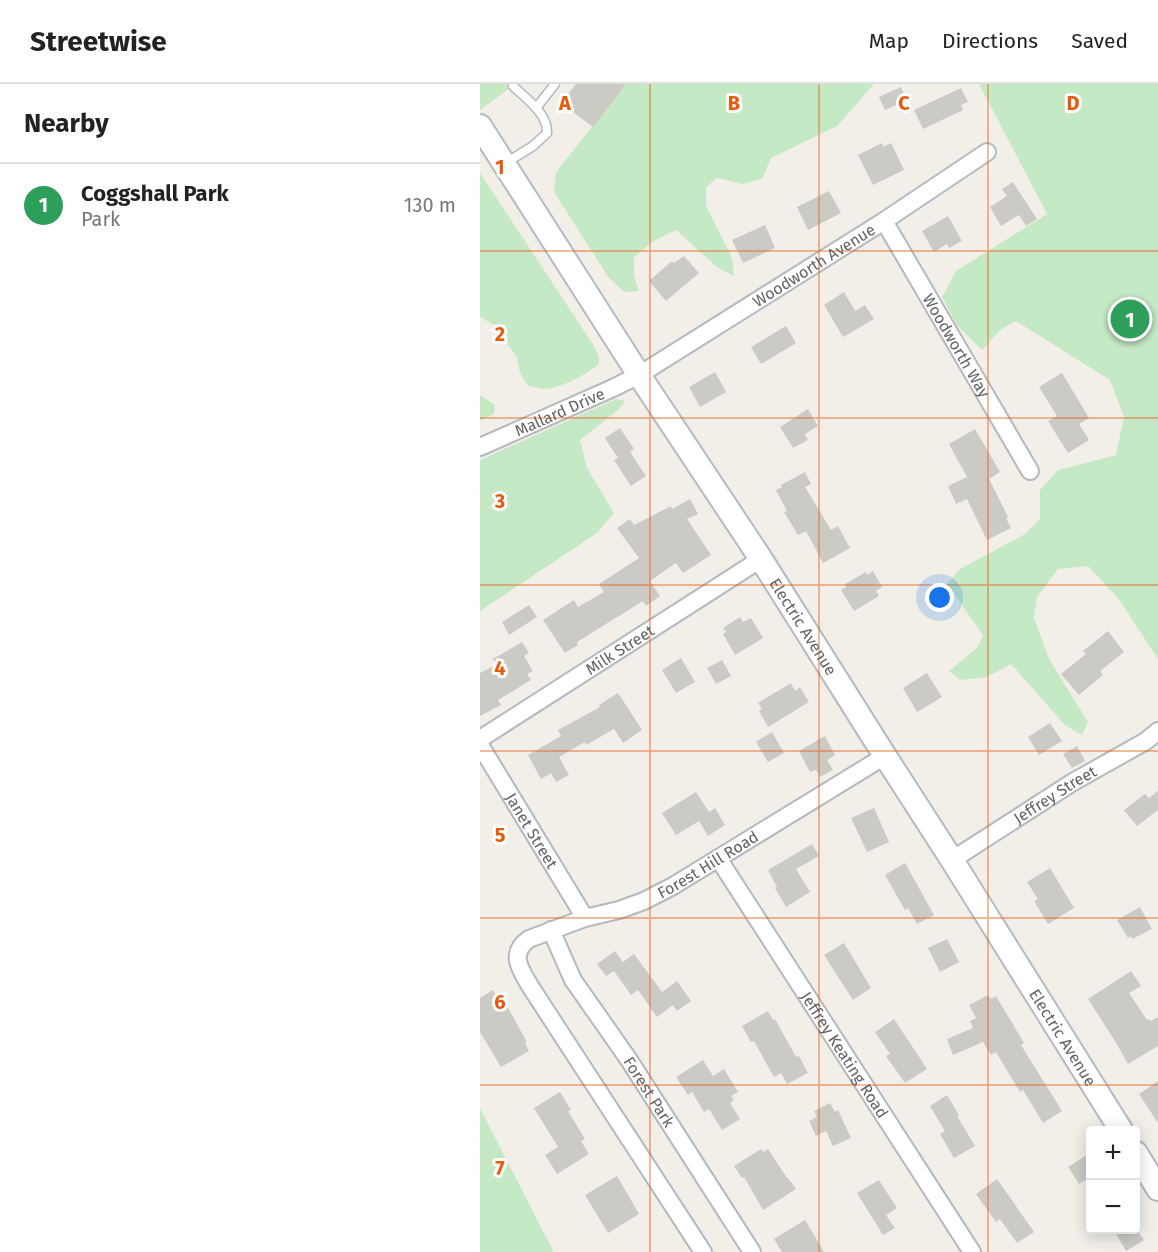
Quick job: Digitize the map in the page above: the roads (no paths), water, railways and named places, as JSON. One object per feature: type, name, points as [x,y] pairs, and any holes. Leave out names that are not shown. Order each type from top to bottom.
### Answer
[{"type":"main road","name":"Electric Avenue","points":[[480,126],[639,375],[761,559],[1118,1126]]},
{"type":"main road","points":[[1140,1160],[1158,1189]]},
{"type":"street","name":"Woodworth Avenue","points":[[639,375],[884,221],[987,152]]},
{"type":"street","name":"Woodworth Way","points":[[884,221],[1030,471]]},
{"type":"street","name":"Mallard Drive","points":[[480,447],[639,375]]},
{"type":"street","name":"Milk Street","points":[[480,739],[761,559]]},
{"type":"street","name":"Jeffrey Street","points":[[952,860],[1073,782],[1146,741],[1158,731]]},
{"type":"street","name":"Janet Street","points":[[480,745],[585,918]]},
{"type":"street","name":"Forest Hill Road","points":[[703,1252],[530,986],[519,966],[519,950],[529,939],[585,918],[644,901],[673,886],[885,756]]},
{"type":"street","name":"Jeffrey Keating Road","points":[[718,858],[972,1252]]},
{"type":"street","name":"Forest Park","points":[[551,930],[573,980],[629,1060],[752,1252]]},
{"type":"lane","points":[[536,108],[555,84]]},
{"type":"lane","points":[[504,164],[533,146],[547,133],[544,119],[513,86]]},
{"type":"place","name":"Coggshall Park","points":[[1130,319]]}]
